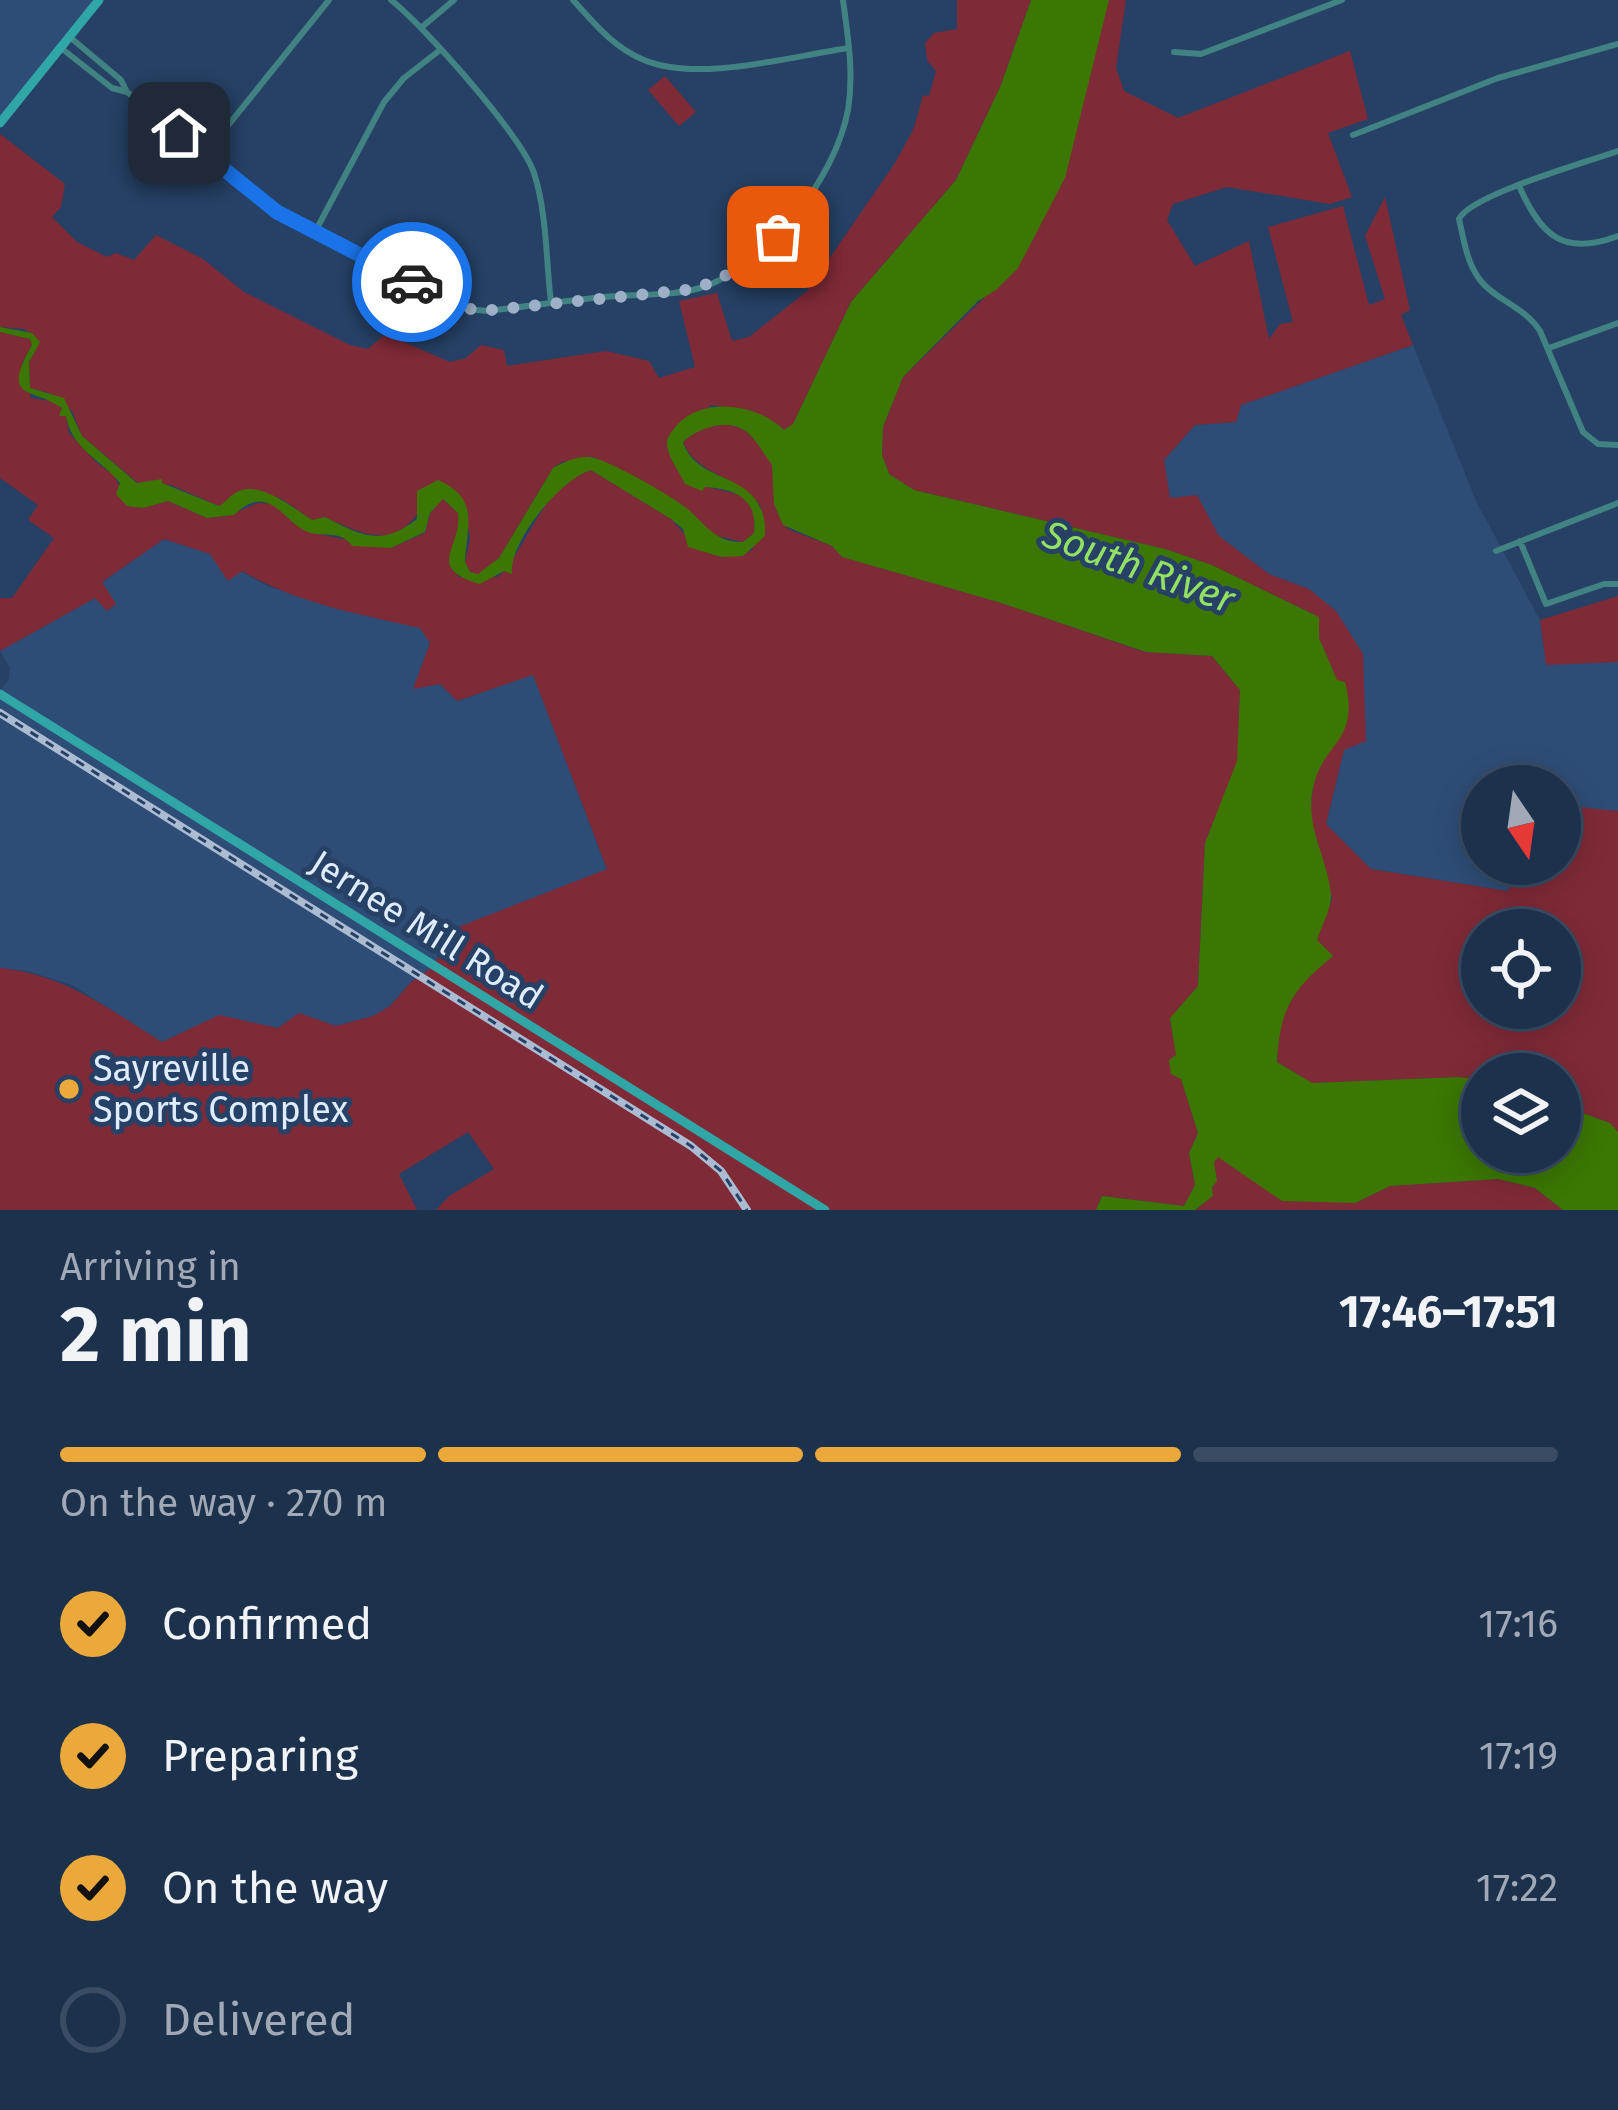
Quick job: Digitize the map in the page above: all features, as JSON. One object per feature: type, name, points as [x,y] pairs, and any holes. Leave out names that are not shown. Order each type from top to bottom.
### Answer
[{"type":"street","points":[[0,124],[99,0]]},
{"type":"street","points":[[205,154],[329,0]]},
{"type":"street","points":[[391,0],[422,27],[532,167],[551,303]]},
{"type":"street","points":[[422,27],[454,0]]},
{"type":"street","points":[[573,0],[608,38],[645,61],[667,67],[703,69],[849,48]]},
{"type":"street","points":[[61,48],[112,88],[127,92],[277,212],[473,311],[696,289],[728,276],[759,255],[778,237],[829,162],[839,138],[850,92],[843,0]]},
{"type":"street","points":[[1310,0],[1314,10]]},
{"type":"street","points":[[1174,52],[1201,54],[1342,0]]},
{"type":"street","points":[[70,37],[121,80],[127,92]]},
{"type":"street","points":[[1353,134],[1498,78],[1618,44]]},
{"type":"street","points":[[315,232],[384,102],[404,78],[440,50]]},
{"type":"street","points":[[1618,151],[1466,206],[1459,219],[1475,273],[1484,285],[1531,315],[1583,432],[1598,444],[1618,445]]},
{"type":"street","points":[[1519,186],[1540,226],[1555,237],[1591,246],[1618,236]]},
{"type":"street","points":[[1549,348],[1618,322]]},
{"type":"street","points":[[1496,551],[1618,503]]},
{"type":"street","points":[[1520,541],[1546,604],[1604,584],[1618,584]]},
{"type":"street","name":"Jernee Mill Road","points":[[0,694],[825,1210]]},
{"type":"shaded area","points":[[0,0],[99,0],[0,123]]},
{"type":"shaded area","points":[[957,0],[1031,0],[1001,85],[956,180],[851,302],[793,424],[784,430],[759,415],[711,405],[668,447],[694,481],[749,502],[754,533],[743,542],[713,535],[693,517],[593,457],[553,468],[499,558],[478,575],[465,562],[470,539],[467,519],[438,481],[415,517],[393,534],[380,535],[325,517],[312,520],[280,498],[230,500],[219,506],[171,485],[138,483],[82,436],[72,411],[49,393],[30,388],[29,362],[39,343],[25,329],[0,327],[0,134],[65,184],[61,207],[52,217],[77,242],[107,257],[116,253],[134,260],[156,235],[203,259],[244,292],[350,345],[368,349],[385,334],[450,362],[466,358],[481,345],[504,350],[507,366],[606,351],[649,361],[659,378],[695,367],[679,301],[717,293],[732,341],[749,337],[807,291],[914,128],[936,71],[927,60],[925,43],[934,33],[957,29]]},
{"type":"shaded area","points":[[1109,0],[1126,0],[1116,68],[1124,91],[1178,118],[1350,51],[1368,119],[1328,133],[1352,197],[1330,204],[1227,187],[1173,204],[1167,220],[1195,266],[1249,241],[1269,339],[1280,324],[1293,322],[1268,227],[1343,206],[1369,305],[1385,299],[1365,236],[1385,197],[1410,310],[1401,315],[1413,345],[1241,405],[1236,422],[1195,425],[1164,460],[1170,498],[1197,495],[1219,536],[1269,574],[1309,589],[1336,611],[1363,654],[1366,741],[1344,750],[1326,824],[1371,869],[1507,891],[1512,885],[1581,885],[1581,807],[1618,811],[1618,1132],[1610,1123],[1581,1113],[1581,1053],[1461,1053],[1461,1077],[1312,1083],[1277,1062],[1280,1020],[1300,984],[1332,899],[1309,817],[1315,775],[1337,739],[1337,681],[1319,638],[1319,617],[1212,565],[1165,549],[914,490],[889,474],[882,455],[883,427],[903,377],[984,298],[1094,47]]},
{"type":"shaded area","points":[[665,76],[696,112],[679,126],[648,90]]},
{"type":"shaded area","points":[[0,332],[30,339],[32,345],[22,363],[31,398],[56,402],[62,409],[60,415],[66,416],[69,433],[143,508],[168,501],[207,518],[227,516],[258,503],[275,504],[323,535],[391,548],[425,533],[430,514],[442,498],[458,513],[460,526],[452,547],[459,577],[498,577],[560,488],[591,470],[671,519],[688,538],[752,551],[761,507],[742,488],[697,462],[683,441],[705,429],[732,426],[751,436],[773,465],[774,504],[788,529],[832,546],[843,557],[1145,652],[1212,656],[1240,690],[1238,761],[1205,843],[1198,986],[1170,1019],[1198,1133],[1189,1153],[1195,1185],[1184,1206],[1102,1196],[1096,1210],[436,1210],[449,1196],[494,1169],[468,1132],[399,1174],[417,1210],[0,1210],[0,968],[65,985],[162,1042],[219,1015],[278,1028],[299,1013],[336,1026],[390,1006],[411,982],[434,966],[448,931],[607,869],[533,675],[457,701],[440,684],[413,689],[430,643],[420,628],[306,599],[242,571],[228,581],[210,554],[164,539],[102,582],[116,604],[107,611],[95,598],[0,651],[0,598],[12,598],[54,538],[28,520],[38,505],[0,478]]},
{"type":"shaded area","points":[[1413,345],[1476,501],[1540,620],[1546,664],[1618,662],[1618,811],[1581,808],[1581,765],[1461,765],[1461,884],[1371,869],[1326,824],[1344,750],[1309,589],[1269,574],[1218,536],[1197,495],[1170,499],[1164,460],[1195,425],[1236,422],[1241,405]]},
{"type":"shaded area","points":[[164,539],[210,554],[269,587],[420,628],[430,642],[414,689],[440,684],[458,701],[533,674],[607,870],[449,931],[434,966],[411,982],[390,1006],[335,1026],[299,1013],[278,1028],[219,1016],[162,1042],[72,985],[0,968],[0,691],[10,668],[0,651],[95,598],[107,610],[101,583]]},
{"type":"shaded area","points":[[1618,596],[1618,662],[1546,665],[1540,620]]},
{"type":"shaded area","points":[[1470,885],[1512,885],[1507,891]]},
{"type":"shaded area","points":[[1217,1156],[1355,1203],[1389,1186],[1498,1179],[1535,1188],[1563,1210],[1195,1210],[1212,1189]]},
{"type":"water","name":"South River","points":[[1031,0],[1109,0],[1065,178],[1018,268],[903,377],[883,427],[882,455],[889,474],[914,490],[1165,549],[1212,565],[1319,617],[1319,638],[1337,680],[1345,682],[1349,703],[1344,731],[1316,776],[1311,807],[1331,895],[1317,940],[1333,956],[1307,979],[1291,1002],[1281,1027],[1277,1062],[1312,1083],[1461,1077],[1461,1173],[1581,1173],[1581,1113],[1610,1123],[1618,1132],[1618,1210],[1563,1210],[1535,1188],[1498,1179],[1390,1186],[1355,1203],[1282,1201],[1218,1157],[1213,1196],[1195,1210],[1096,1210],[1102,1196],[1184,1206],[1195,1185],[1189,1153],[1198,1133],[1181,1079],[1171,1074],[1169,1060],[1176,1055],[1170,1018],[1198,986],[1205,843],[1237,761],[1240,690],[1212,656],[1146,652],[842,557],[832,546],[783,525],[774,504],[772,465],[751,436],[732,426],[705,429],[683,442],[702,467],[744,489],[763,514],[765,536],[743,556],[721,557],[688,547],[683,529],[671,519],[591,470],[566,485],[539,513],[519,545],[512,574],[504,571],[480,584],[463,578],[449,564],[458,513],[443,499],[430,513],[425,532],[391,548],[352,546],[337,536],[308,532],[267,503],[246,505],[234,515],[207,518],[168,501],[143,508],[127,506],[116,494],[120,483],[81,446],[66,416],[59,416],[62,408],[20,384],[30,339],[0,332],[0,327],[32,333],[40,342],[29,362],[30,388],[64,398],[82,436],[137,483],[162,479],[162,483],[219,506],[235,493],[254,489],[275,496],[312,520],[325,517],[361,533],[382,536],[417,519],[417,491],[438,480],[466,504],[465,562],[470,572],[478,574],[499,558],[553,468],[589,457],[669,496],[719,537],[743,542],[754,533],[748,504],[726,490],[705,487],[702,491],[685,484],[669,452],[669,437],[688,416],[715,407],[746,409],[784,430],[793,424],[851,302],[956,180],[1001,85]]},
{"type":"railway","points":[[0,713],[691,1146],[721,1171],[747,1210]]},
{"type":"way so far","points":[[412,282],[473,311],[684,292],[744,267],[778,237]]},
{"type":"place","name":"Sayreville Sports Complex","points":[[69,1089]]},
{"type":"route","points":[[179,133],[277,212],[412,282]]}]
